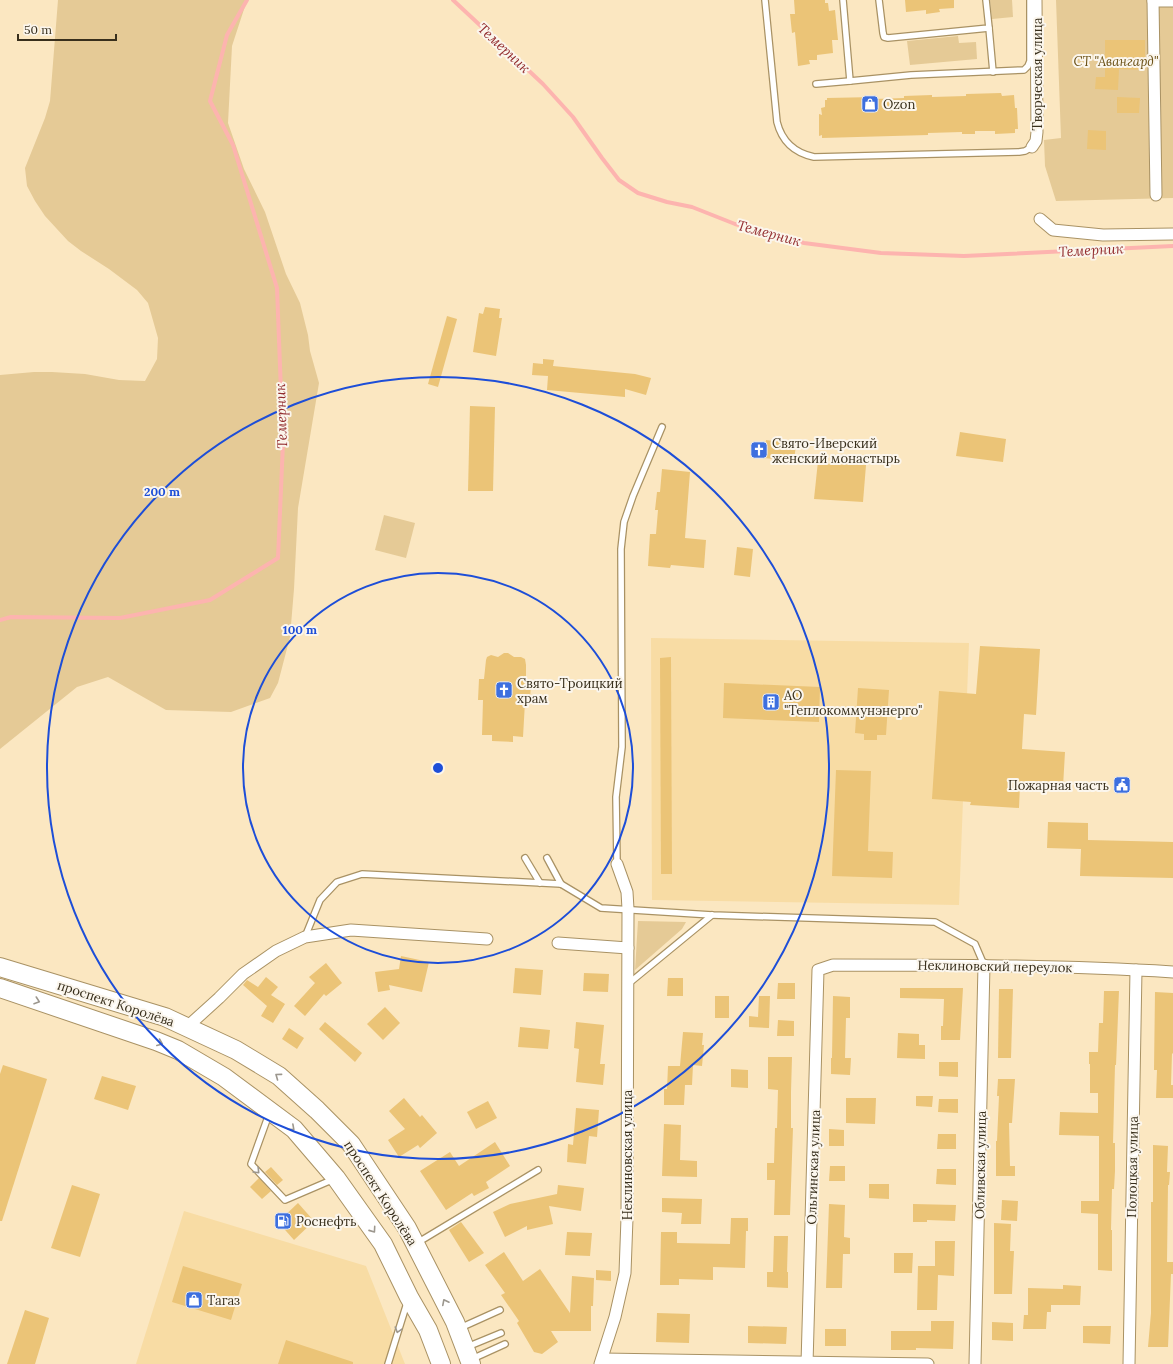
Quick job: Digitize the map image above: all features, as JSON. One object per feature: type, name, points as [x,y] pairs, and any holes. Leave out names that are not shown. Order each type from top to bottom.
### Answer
[{"type":"main road","name":"проспект Королёва","points":[[0,967],[165,1017],[236,1050],[278,1076],[317,1110],[351,1144],[407,1228],[458,1329],[468,1357]]},
{"type":"main road","name":"проспект Королёва","points":[[0,988],[156,1041],[178,1050],[224,1077],[294,1129],[336,1178],[383,1244],[409,1297],[428,1330],[441,1364]]},
{"type":"street","name":"Творческая улица","points":[[1032,147],[1036,141],[1038,132],[1036,0]]},
{"type":"street","points":[[1156,195],[1153,0],[1173,1]]},
{"type":"street","points":[[1040,219],[1053,230],[1103,235],[1173,234]]},
{"type":"street","name":"Неклиновская улица","points":[[617,864],[628,892],[627,1210],[625,1272],[615,1317],[601,1362],[928,1364]]},
{"type":"street","points":[[187,1026],[219,998],[243,974],[276,951],[305,937],[351,930],[487,939]]},
{"type":"street","points":[[558,943],[628,948]]},
{"type":"street","name":"Неклиновский переулок","points":[[818,970],[833,965],[984,965],[1173,972]]},
{"type":"street","name":"Обливская улица","points":[[976,1364],[984,965]]},
{"type":"street","name":"Ольгинская улица","points":[[807,1363],[818,970]]},
{"type":"street","name":"Полоцкая улица","points":[[1129,1364],[1136,970]]},
{"type":"lane","points":[[765,0],[777,122],[786,142],[798,152],[814,158],[1019,152],[1025,151],[1032,147]]},
{"type":"lane","points":[[842,0],[850,81]]},
{"type":"lane","points":[[879,0],[884,37],[888,38],[988,28]]},
{"type":"lane","points":[[986,0],[993,72]]},
{"type":"lane","points":[[816,84],[911,75],[1022,70],[1028,66],[1030,61],[1030,0]]},
{"type":"lane","points":[[617,864],[616,797],[622,747],[621,549],[624,522],[633,496],[662,427]]},
{"type":"lane","points":[[525,858],[540,883]]},
{"type":"lane","points":[[548,858],[561,884]]},
{"type":"lane","points":[[305,937],[320,900],[337,882],[362,874],[561,884],[601,908],[712,915],[935,922],[975,944],[984,965]]},
{"type":"lane","points":[[628,984],[712,915]]},
{"type":"lane","points":[[270,1110],[251,1164],[285,1200],[336,1178]]},
{"type":"lane","points":[[415,1244],[538,1170]]},
{"type":"lane","points":[[388,1364],[409,1297]]},
{"type":"lane","points":[[458,1329],[500,1310]]},
{"type":"lane","points":[[468,1357],[502,1333]]},
{"type":"lane","points":[[468,1357],[505,1344]]},
{"type":"shaded area","points":[[651,638],[969,643],[959,905],[652,900]]},
{"type":"shaded area","points":[[184,1211],[366,1266],[405,1364],[136,1364]]},
{"type":"green space","points":[[58,0],[247,0],[232,46],[228,123],[244,169],[265,212],[286,274],[300,303],[308,335],[310,351],[319,383],[298,508],[290,637],[278,683],[270,698],[231,712],[166,710],[108,677],[77,687],[0,749],[0,375],[52,372],[85,374],[119,380],[145,381],[157,359],[158,338],[148,303],[137,290],[68,241],[45,216],[27,186],[25,168],[45,118],[50,101]]},
{"type":"green space","points":[[990,0],[1012,0],[1013,17],[992,19]]},
{"type":"green space","name":"СТ \"Авангард\"","points":[[1056,0],[1173,0],[1173,198],[1056,201],[1045,166],[1044,140],[1061,138]]},
{"type":"green space","points":[[958,36],[959,43],[976,42],[977,59],[910,65],[907,41]]},
{"type":"green space","points":[[384,515],[415,523],[406,558],[375,550]]},
{"type":"green space","points":[[638,921],[686,922],[682,929],[635,970]]},
{"type":"building","points":[[794,0],[825,0],[825,3],[828,3],[829,11],[835,10],[838,40],[832,40],[833,53],[817,55],[817,60],[809,60],[810,64],[798,66],[795,32],[792,33],[790,14],[795,14]]},
{"type":"building","points":[[905,0],[954,0],[954,8],[939,9],[940,12],[926,14],[926,10],[906,12]]},
{"type":"building","points":[[1105,40],[1145,40],[1145,70],[1119,69],[1118,90],[1095,89],[1096,77],[1105,77]]},
{"type":"building","points":[[1001,93],[1002,96],[1014,95],[1015,108],[1017,108],[1018,129],[1015,129],[1015,133],[995,134],[995,131],[975,131],[975,134],[962,134],[962,132],[928,133],[928,135],[822,138],[822,135],[819,136],[819,114],[822,115],[821,108],[825,107],[825,100],[827,100],[827,98],[875,97],[875,99],[904,98],[904,96],[966,96],[966,94]]},
{"type":"building","points":[[1117,97],[1140,98],[1139,113],[1117,113]]},
{"type":"building","points":[[1088,130],[1106,131],[1106,150],[1087,149]]},
{"type":"building","points":[[485,307],[500,309],[499,318],[502,318],[496,356],[473,352],[479,313],[483,314]]},
{"type":"building","points":[[447,316],[457,319],[438,387],[428,384]]},
{"type":"building","points":[[543,359],[554,360],[553,366],[635,374],[651,378],[646,395],[625,389],[625,397],[547,390],[548,376],[532,375],[533,363],[543,364]]},
{"type":"building","points":[[470,406],[495,407],[493,491],[468,491]]},
{"type":"building","points":[[960,432],[1006,439],[1003,462],[956,456]]},
{"type":"building","points":[[766,440],[796,444],[794,461],[764,458]]},
{"type":"building","points":[[818,461],[866,465],[863,502],[814,499]]},
{"type":"building","points":[[662,469],[690,472],[685,538],[706,540],[704,568],[671,565],[670,568],[648,566],[650,534],[656,534],[658,510],[655,510],[657,492],[660,492]]},
{"type":"building","points":[[737,547],[753,549],[750,577],[734,575]]},
{"type":"building","points":[[980,646],[1040,649],[1036,715],[1024,714],[1022,749],[1065,752],[1063,787],[1020,785],[1019,808],[970,805],[971,802],[932,799],[939,691],[976,694]]},
{"type":"building","name":"Свято-Троицкий храм","points":[[504,653],[525,659],[526,681],[531,681],[530,702],[525,702],[523,737],[513,736],[513,742],[492,741],[492,735],[482,735],[483,700],[478,700],[479,679],[484,679],[487,657],[491,655],[498,657]]},
{"type":"building","points":[[671,657],[672,874],[661,874],[660,658]]},
{"type":"building","name":"АО \"Теплокоммунэнерго\"","points":[[724,683],[820,687],[819,722],[723,718]]},
{"type":"building","points":[[858,688],[889,690],[886,735],[877,735],[877,740],[864,740],[864,734],[855,733]]},
{"type":"building","points":[[836,770],[871,771],[868,851],[893,852],[892,878],[832,876]]},
{"type":"building","points":[[1048,822],[1088,823],[1088,840],[1173,842],[1173,878],[1080,876],[1081,849],[1047,848]]},
{"type":"building","points":[[401,956],[429,962],[422,992],[389,985],[390,990],[378,992],[375,972],[399,969]]},
{"type":"building","points":[[326,963],[342,983],[326,996],[324,994],[305,1016],[294,1006],[315,983],[309,977]]},
{"type":"building","points":[[515,968],[543,970],[541,995],[513,993]]},
{"type":"building","points":[[584,973],[609,974],[608,992],[583,991]]},
{"type":"building","points":[[266,977],[278,987],[271,995],[285,1004],[273,1023],[261,1016],[267,1006],[243,985],[247,980],[258,987]]},
{"type":"building","points":[[668,978],[683,978],[683,996],[667,996]]},
{"type":"building","points":[[778,983],[795,983],[795,999],[777,999]]},
{"type":"building","points":[[900,988],[963,988],[960,1040],[941,1040],[944,999],[900,998]]},
{"type":"building","points":[[999,989],[1013,989],[1011,1058],[998,1058]]},
{"type":"building","points":[[1104,991],[1119,991],[1113,1143],[1115,1143],[1115,1171],[1114,1189],[1112,1189],[1112,1271],[1098,1270],[1098,1214],[1081,1213],[1081,1201],[1099,1201],[1099,1136],[1059,1135],[1060,1112],[1098,1113],[1098,1093],[1090,1093],[1089,1052],[1098,1052],[1099,1023],[1103,1023]]},
{"type":"building","points":[[1155,992],[1173,993],[1173,1054],[1172,1053],[1171,1085],[1173,1085],[1173,1098],[1156,1098],[1157,1070],[1154,1070]]},
{"type":"building","points":[[715,996],[729,996],[729,1018],[715,1018]]},
{"type":"building","points":[[759,996],[770,996],[769,1028],[749,1027],[749,1016],[758,1017]]},
{"type":"building","points":[[833,996],[850,997],[850,1018],[846,1018],[845,1058],[851,1058],[850,1075],[831,1074]]},
{"type":"building","points":[[385,1007],[400,1023],[383,1040],[367,1024]]},
{"type":"building","points":[[778,1020],[794,1021],[794,1036],[777,1036]]},
{"type":"building","points":[[325,1022],[362,1053],[355,1062],[319,1029]]},
{"type":"building","points":[[576,1022],[604,1025],[600,1064],[605,1064],[603,1085],[576,1082],[579,1049],[574,1048]]},
{"type":"building","points":[[520,1027],[550,1030],[548,1049],[518,1047]]},
{"type":"building","points":[[289,1028],[304,1038],[297,1049],[282,1039]]},
{"type":"building","points":[[683,1032],[703,1033],[702,1045],[704,1045],[702,1066],[693,1065],[692,1085],[685,1085],[684,1105],[664,1105],[664,1089],[667,1089],[668,1066],[680,1066]]},
{"type":"building","points":[[898,1033],[919,1034],[919,1045],[925,1045],[925,1059],[897,1058]]},
{"type":"building","points":[[768,1057],[792,1057],[791,1128],[793,1128],[790,1215],[774,1215],[775,1180],[767,1180],[767,1163],[774,1163],[778,1090],[768,1089]]},
{"type":"building","points":[[939,1062],[958,1062],[958,1077],[939,1076]]},
{"type":"building","points":[[3,1065],[47,1079],[2,1221],[0,1221],[0,1074]]},
{"type":"building","points":[[731,1069],[748,1070],[748,1088],[731,1087]]},
{"type":"building","points":[[102,1076],[136,1086],[128,1110],[94,1099]]},
{"type":"building","points":[[998,1079],[1015,1079],[1012,1123],[1009,1123],[1010,1166],[1015,1166],[1015,1176],[996,1176],[996,1141],[999,1096],[997,1096]]},
{"type":"building","points":[[916,1096],[933,1096],[932,1107],[916,1106]]},
{"type":"building","points":[[404,1098],[420,1117],[422,1115],[437,1133],[420,1148],[418,1145],[399,1157],[388,1140],[405,1129],[389,1111]]},
{"type":"building","points":[[846,1098],[876,1098],[875,1124],[846,1123]]},
{"type":"building","points":[[939,1099],[958,1099],[958,1113],[938,1112]]},
{"type":"building","points":[[488,1101],[497,1118],[476,1129],[467,1112]]},
{"type":"building","points":[[576,1108],[599,1110],[597,1137],[589,1136],[586,1164],[567,1162],[568,1144],[573,1145]]},
{"type":"building","points":[[664,1124],[681,1125],[680,1160],[697,1161],[697,1177],[662,1176]]},
{"type":"building","points":[[829,1129],[844,1130],[844,1146],[829,1146]]},
{"type":"building","points":[[938,1134],[956,1134],[956,1149],[937,1149]]},
{"type":"building","points":[[495,1142],[510,1166],[486,1182],[489,1188],[474,1196],[472,1193],[446,1210],[420,1171],[450,1152],[459,1166]]},
{"type":"building","points":[[1153,1145],[1168,1146],[1167,1172],[1170,1172],[1168,1185],[1167,1262],[1173,1262],[1173,1274],[1171,1274],[1168,1347],[1148,1347],[1151,1313],[1151,1202],[1153,1202]]},
{"type":"building","points":[[830,1166],[845,1166],[845,1181],[829,1181]]},
{"type":"building","points":[[271,1167],[283,1180],[277,1185],[265,1172]]},
{"type":"building","points":[[937,1169],[956,1169],[956,1185],[936,1184]]},
{"type":"building","points":[[259,1178],[271,1191],[262,1199],[250,1187]]},
{"type":"building","points":[[869,1184],[889,1184],[889,1199],[869,1198]]},
{"type":"building","points":[[72,1185],[100,1194],[80,1257],[51,1248]]},
{"type":"building","points":[[558,1185],[584,1188],[581,1211],[549,1206],[553,1224],[527,1230],[527,1226],[505,1237],[493,1212],[510,1204],[557,1194]]},
{"type":"building","points":[[662,1198],[702,1199],[701,1224],[681,1224],[682,1213],[662,1212]]},
{"type":"building","points":[[1002,1200],[1018,1201],[1017,1221],[1001,1220]]},
{"type":"building","points":[[298,1203],[314,1221],[294,1240],[278,1222]]},
{"type":"building","points":[[829,1204],[845,1205],[844,1237],[850,1238],[850,1254],[843,1254],[842,1288],[826,1288]]},
{"type":"building","points":[[913,1204],[956,1205],[955,1221],[927,1220],[927,1222],[913,1222]]},
{"type":"building","points":[[731,1218],[748,1218],[748,1231],[746,1231],[745,1268],[713,1267],[713,1280],[679,1279],[679,1285],[660,1285],[661,1232],[677,1232],[677,1243],[730,1244]]},
{"type":"building","points":[[461,1222],[484,1253],[469,1262],[449,1230]]},
{"type":"building","points":[[994,1223],[1011,1224],[1010,1251],[1014,1251],[1012,1294],[994,1294]]},
{"type":"building","points":[[567,1232],[592,1233],[590,1256],[565,1255]]},
{"type":"building","points":[[774,1236],[788,1236],[788,1288],[767,1287],[767,1272],[773,1272]]},
{"type":"building","points":[[935,1241],[955,1241],[954,1276],[938,1275],[937,1310],[917,1310],[918,1266],[935,1266]]},
{"type":"building","points":[[504,1252],[523,1281],[540,1269],[570,1313],[572,1276],[594,1278],[593,1306],[591,1306],[591,1331],[551,1331],[558,1342],[542,1354],[534,1352],[517,1323],[519,1321],[501,1295],[505,1293],[485,1265]]},
{"type":"building","points":[[894,1253],[913,1253],[912,1273],[894,1273]]},
{"type":"building","points":[[183,1266],[242,1284],[231,1320],[172,1302]]},
{"type":"building","points":[[596,1270],[611,1271],[611,1281],[596,1280]]},
{"type":"building","points":[[1063,1285],[1081,1286],[1080,1305],[1051,1305],[1051,1312],[1047,1312],[1046,1329],[1023,1329],[1024,1315],[1028,1315],[1028,1288],[1063,1289]]},
{"type":"building","points":[[25,1310],[49,1318],[35,1364],[7,1364]]},
{"type":"building","points":[[657,1313],[690,1314],[689,1343],[656,1342]]},
{"type":"building","points":[[931,1321],[954,1321],[953,1349],[916,1348],[916,1350],[891,1350],[891,1331],[931,1331]]},
{"type":"building","points":[[992,1322],[1013,1323],[1013,1341],[992,1340]]},
{"type":"building","points":[[748,1326],[787,1327],[786,1344],[748,1343]]},
{"type":"building","points":[[1083,1326],[1111,1326],[1110,1344],[1083,1343]]},
{"type":"building","points":[[825,1329],[846,1329],[846,1346],[825,1346]]},
{"type":"building","points":[[286,1340],[353,1362],[353,1364],[278,1364]]},
{"type":"waterway","name":"Темерник","points":[[0,620],[11,617],[120,618],[210,600],[278,558],[283,443],[277,288],[233,145],[210,101],[227,35],[247,0]]},
{"type":"waterway","name":"Темерник","points":[[453,0],[543,84],[573,117],[619,180],[638,193],[667,202],[692,207],[735,224],[804,243],[881,253],[964,256],[1173,246]]},
{"type":"place","name":"Ozon","points":[[870,104]]},
{"type":"place","name":"Свято-Иверский женский монастырь","points":[[759,450]]},
{"type":"place","name":"Свято-Троицкий храм","points":[[504,690]]},
{"type":"place","name":"АО \"Теплокоммунэнерго\"","points":[[771,702]]},
{"type":"place","name":"Пожарная часть","points":[[1122,785]]},
{"type":"place","name":"Роснефть","points":[[283,1221]]},
{"type":"place","name":"Тагаз","points":[[194,1300]]}]
